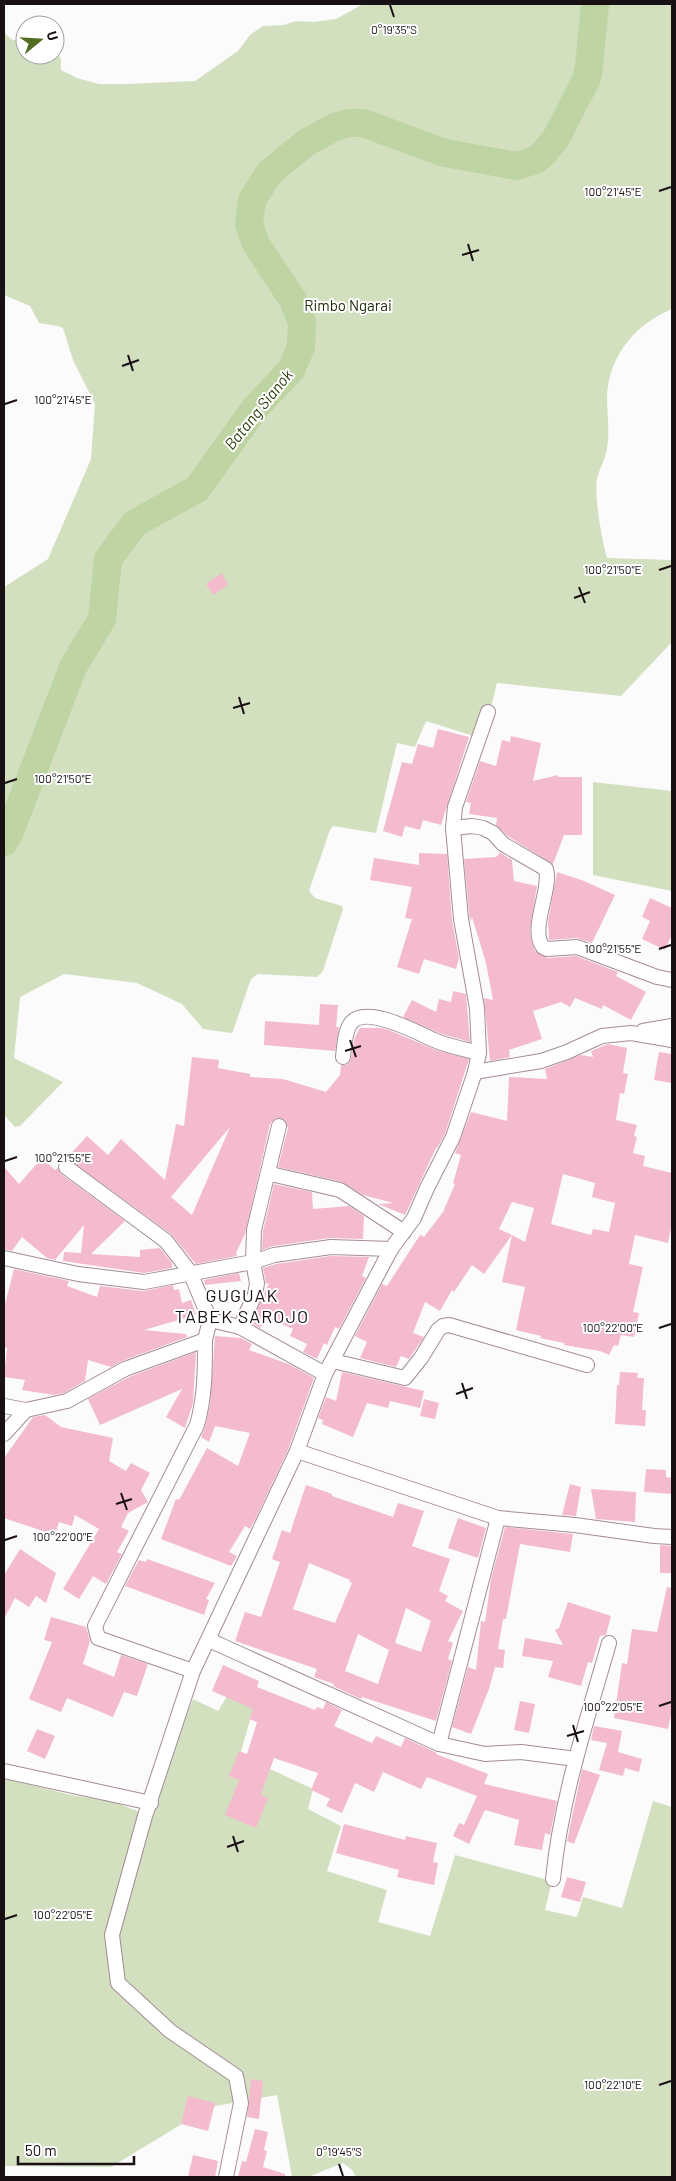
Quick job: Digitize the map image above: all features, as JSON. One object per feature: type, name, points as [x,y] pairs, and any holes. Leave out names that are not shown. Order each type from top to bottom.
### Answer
[{"type":"street","points":[[226,2177],[241,2103],[236,2076],[170,2031],[118,1982],[112,1935],[145,1816],[151,1803],[193,1671],[297,1451],[324,1374],[333,1361],[391,1249],[414,1218],[453,1137],[475,1072],[479,1053],[477,1008],[461,919],[454,828],[455,807],[488,712]]},
{"type":"street","points":[[454,828],[472,826],[483,828],[492,833],[503,844],[546,869],[548,877],[545,886],[539,935],[543,947],[547,949],[577,947],[672,980]]},
{"type":"street","points":[[343,1057],[347,1033],[351,1023],[360,1018],[367,1017],[396,1022],[434,1041],[479,1053]]},
{"type":"street","points":[[475,1072],[541,1061],[567,1052],[602,1036],[672,1026]]},
{"type":"street","points":[[631,1033],[672,1040]]},
{"type":"street","points":[[240,1327],[255,1295],[257,1283],[253,1262],[254,1230],[279,1126]]},
{"type":"street","points":[[66,1167],[166,1241],[190,1272],[210,1320],[205,1340],[204,1396],[197,1426],[96,1626],[98,1638],[193,1671]]},
{"type":"street","points":[[269,1172],[340,1190],[404,1232]]},
{"type":"street","points":[[4,1258],[78,1274],[144,1282],[190,1272],[253,1262],[274,1255],[330,1247],[391,1249]]},
{"type":"street","points":[[210,1320],[240,1327],[324,1374]]},
{"type":"street","points":[[333,1361],[392,1374],[400,1379],[405,1378],[421,1358],[438,1330],[443,1326],[449,1325],[587,1364]]},
{"type":"street","points":[[4,1406],[26,1410],[67,1401],[125,1368],[205,1340]]},
{"type":"street","points":[[4,1434],[26,1410]]},
{"type":"street","points":[[297,1451],[498,1518],[672,1536]]},
{"type":"street","points":[[439,1744],[498,1518]]},
{"type":"street","points":[[209,1640],[439,1744],[485,1754],[521,1752],[576,1759]]},
{"type":"street","points":[[553,1879],[557,1837],[576,1759],[609,1642]]},
{"type":"street","points":[[4,1771],[151,1803]]},
{"type":"green space","name":"Rimbo Ngarai","points":[[363,4],[672,4],[672,309],[659,315],[636,332],[619,354],[613,367],[607,396],[608,443],[596,487],[599,518],[607,558],[672,560],[672,642],[621,696],[497,683],[483,739],[426,721],[415,747],[397,743],[376,833],[333,826],[309,891],[315,898],[342,906],[343,909],[323,971],[317,977],[258,974],[251,979],[231,1033],[203,1029],[182,1004],[137,983],[64,974],[22,996],[20,998],[14,1058],[63,1082],[20,1126],[15,1127],[4,1115],[4,587],[48,559],[91,459],[95,404],[73,360],[63,328],[39,323],[30,306],[4,295],[4,32],[15,40],[15,65],[61,65],[61,70],[77,78],[99,84],[127,84],[195,81],[238,51],[250,35],[263,26],[284,25],[296,21],[313,22],[336,19]]},
{"type":"green space","points":[[593,782],[672,791],[672,891],[593,875]]},
{"type":"green space","points":[[229,1693],[254,1706],[240,1755],[313,1789],[308,1809],[341,1826],[327,1871],[387,1890],[378,1922],[430,1936],[455,1855],[552,1881],[545,1910],[577,1917],[583,1897],[622,1908],[653,1801],[672,1807],[672,2177],[356,2177],[352,2170],[343,2163],[308,2177],[292,2177],[277,2095],[210,2107],[111,2167],[4,2166],[4,1778],[71,1795],[111,1801],[148,1815],[193,1699],[218,1711]]},
{"type":"building","points":[[222,573],[228,585],[213,595],[206,584]]},
{"type":"building","points":[[438,729],[469,737],[441,825],[423,820],[420,830],[405,826],[402,837],[383,831],[402,762],[412,764],[418,744],[433,748]]},
{"type":"building","points":[[511,736],[541,743],[533,781],[558,775],[558,777],[582,777],[582,835],[564,835],[553,864],[509,837],[496,825],[497,818],[469,814],[471,803],[466,802],[480,761],[496,766],[502,740],[510,742]]},
{"type":"building","points":[[499,852],[512,860],[514,881],[537,886],[530,929],[535,951],[547,958],[576,956],[618,972],[616,976],[646,992],[631,1020],[603,1005],[602,1009],[575,998],[570,1007],[561,1002],[533,1011],[542,1039],[509,1050],[510,1057],[490,1061],[484,998],[493,1000],[486,963],[472,917],[470,922],[464,859],[496,857]]},
{"type":"building","points":[[419,853],[447,854],[452,920],[459,958],[456,969],[424,959],[419,974],[397,967],[412,919],[405,918],[412,887],[370,880],[374,858],[419,865]]},
{"type":"building","points":[[557,872],[584,881],[615,895],[592,943],[577,938],[549,940],[548,921]]},
{"type":"building","points":[[650,898],[672,908],[672,934],[665,950],[642,939],[650,921],[642,917]]},
{"type":"building","points":[[453,991],[466,994],[470,1042],[442,1034],[403,1017],[412,1000],[436,1012],[439,999],[451,1002]]},
{"type":"building","points":[[320,1004],[338,1005],[336,1027],[339,1027],[335,1051],[264,1045],[265,1021],[319,1025]]},
{"type":"building","points":[[360,1028],[382,1028],[436,1050],[469,1059],[445,1134],[436,1148],[405,1215],[378,1204],[393,1203],[363,1195],[342,1182],[278,1167],[288,1128],[285,1120],[277,1118],[270,1124],[245,1234],[236,1253],[237,1256],[196,1264],[171,1234],[67,1158],[87,1136],[108,1155],[121,1139],[165,1180],[176,1124],[184,1126],[192,1057],[219,1060],[218,1068],[250,1074],[250,1077],[283,1079],[326,1092],[340,1075],[341,1065],[346,1065],[350,1062],[355,1037]],"holes":[[[230,1127],[192,1215],[171,1197]]]},
{"type":"building","points":[[608,1044],[627,1048],[623,1073],[628,1074],[624,1094],[620,1093],[616,1120],[637,1125],[634,1136],[637,1137],[633,1153],[645,1156],[643,1166],[672,1173],[672,1223],[668,1243],[635,1235],[629,1264],[643,1267],[633,1312],[639,1313],[634,1337],[621,1335],[618,1346],[614,1345],[609,1355],[600,1351],[564,1345],[564,1343],[516,1330],[525,1287],[502,1282],[512,1235],[484,1274],[472,1265],[454,1292],[452,1290],[440,1311],[425,1302],[413,1333],[424,1337],[409,1359],[401,1356],[396,1367],[360,1358],[367,1342],[355,1336],[382,1284],[387,1286],[420,1235],[424,1237],[443,1212],[455,1184],[453,1183],[461,1155],[455,1153],[471,1112],[507,1121],[509,1077],[547,1079],[545,1069],[581,1055],[593,1057],[591,1051]],"holes":[[[563,1174],[595,1183],[592,1197],[615,1203],[609,1232],[593,1229],[591,1235],[551,1224]],[[512,1202],[534,1208],[525,1242],[499,1229]]]},
{"type":"building","points":[[659,1052],[672,1054],[672,1083],[654,1080]]},
{"type":"building","points":[[42,1158],[55,1170],[58,1168],[61,1174],[125,1221],[91,1254],[140,1257],[140,1250],[160,1248],[172,1263],[172,1268],[144,1273],[63,1261],[64,1252],[81,1253],[84,1225],[55,1260],[47,1258],[22,1237],[12,1251],[4,1249],[4,1167],[19,1184]]},
{"type":"building","points":[[274,1184],[312,1192],[313,1209],[349,1206],[364,1216],[363,1239],[330,1238],[273,1246],[262,1250],[263,1231]]},
{"type":"building","points":[[331,1256],[369,1257],[362,1276],[366,1278],[339,1329],[335,1327],[327,1345],[324,1343],[317,1359],[303,1352],[307,1344],[290,1336],[293,1329],[266,1317],[260,1328],[251,1323],[269,1283],[266,1284],[263,1268],[276,1264]]},
{"type":"building","points":[[14,1269],[69,1281],[67,1286],[97,1297],[100,1286],[143,1291],[173,1285],[174,1290],[179,1289],[182,1303],[191,1300],[196,1315],[144,1330],[186,1334],[187,1337],[122,1361],[111,1367],[88,1360],[85,1381],[64,1393],[54,1395],[22,1390],[25,1380],[4,1377],[7,1348],[4,1347],[4,1308]]},
{"type":"building","points":[[239,1273],[241,1281],[205,1285],[204,1280]]},
{"type":"building","points":[[215,1336],[241,1338],[252,1344],[249,1350],[291,1365],[314,1378],[288,1450],[256,1518],[250,1529],[245,1526],[229,1552],[237,1556],[231,1566],[161,1539],[176,1499],[179,1500],[207,1448],[238,1466],[250,1433],[215,1426],[209,1442],[201,1437],[210,1405]]},
{"type":"building","points":[[196,1352],[193,1403],[185,1428],[166,1417],[182,1389],[100,1425],[88,1399],[129,1377]]},
{"type":"building","points":[[342,1372],[424,1391],[420,1408],[390,1401],[388,1408],[367,1403],[353,1437],[322,1424],[323,1420],[318,1418],[326,1397],[336,1401]]},
{"type":"building","points":[[620,1372],[638,1373],[637,1378],[644,1378],[642,1410],[646,1410],[645,1426],[615,1424],[617,1385],[619,1385]]},
{"type":"building","points":[[424,1399],[439,1403],[435,1419],[420,1416]]},
{"type":"building","points":[[45,1415],[61,1427],[113,1438],[109,1461],[126,1471],[131,1463],[150,1473],[141,1490],[148,1502],[128,1513],[121,1527],[129,1531],[117,1552],[122,1554],[106,1584],[93,1576],[79,1599],[63,1589],[99,1529],[75,1515],[72,1526],[59,1522],[55,1535],[4,1518],[4,1458],[33,1417]]},
{"type":"building","points":[[646,1469],[666,1470],[666,1477],[672,1478],[672,1494],[644,1492]]},
{"type":"building","points":[[570,1484],[581,1487],[576,1516],[562,1515]]},
{"type":"building","points":[[306,1485],[393,1517],[398,1503],[424,1511],[412,1546],[450,1559],[439,1591],[448,1596],[445,1601],[463,1611],[448,1641],[453,1643],[448,1659],[452,1661],[436,1721],[362,1697],[361,1699],[333,1686],[334,1684],[314,1677],[317,1669],[235,1641],[245,1612],[261,1617],[280,1562],[272,1559],[282,1530],[290,1533]],"holes":[[[309,1563],[350,1580],[349,1582],[352,1583],[335,1623],[293,1609]],[[406,1608],[431,1621],[421,1652],[395,1643]],[[358,1634],[389,1650],[378,1684],[345,1671]]]},
{"type":"building","points":[[591,1489],[636,1492],[635,1522],[596,1519]]},
{"type":"building","points":[[458,1518],[486,1528],[478,1558],[448,1548]]},
{"type":"building","points":[[505,1527],[573,1534],[570,1552],[520,1544],[506,1619],[503,1619],[498,1649],[505,1650],[503,1668],[495,1667],[489,1689],[471,1734],[452,1727],[468,1667],[476,1670],[481,1621],[485,1622],[491,1579]]},
{"type":"building","points":[[660,1545],[672,1546],[672,1573],[660,1573]]},
{"type":"building","points":[[20,1549],[56,1573],[46,1603],[36,1596],[29,1607],[15,1598],[4,1619],[4,1575]]},
{"type":"building","points":[[147,1559],[215,1583],[206,1599],[209,1600],[204,1615],[125,1586],[139,1560],[146,1562]]},
{"type":"building","points":[[667,1587],[672,1588],[672,1711],[668,1729],[614,1718],[622,1663],[627,1664],[632,1629],[657,1632]]},
{"type":"building","points":[[568,1602],[611,1616],[606,1635],[600,1636],[592,1663],[588,1662],[581,1686],[548,1677],[553,1661],[522,1656],[525,1638],[563,1645],[555,1630],[559,1628]]},
{"type":"building","points":[[51,1617],[86,1627],[90,1641],[83,1664],[114,1677],[121,1655],[148,1664],[137,1696],[124,1692],[113,1717],[67,1698],[61,1712],[29,1699],[52,1642],[44,1640]]},
{"type":"building","points":[[223,1665],[259,1681],[257,1687],[315,1710],[317,1707],[323,1709],[326,1702],[342,1710],[334,1726],[372,1743],[376,1736],[401,1747],[405,1738],[436,1754],[488,1774],[484,1784],[557,1801],[550,1835],[545,1833],[542,1850],[514,1845],[519,1820],[485,1810],[469,1844],[453,1836],[459,1823],[464,1825],[477,1796],[427,1777],[421,1789],[383,1772],[374,1792],[355,1783],[342,1813],[326,1806],[330,1799],[311,1790],[318,1773],[274,1758],[261,1795],[268,1798],[256,1828],[225,1815],[239,1780],[229,1776],[239,1751],[247,1754],[257,1722],[249,1719],[253,1709],[212,1691]]},
{"type":"building","points":[[520,1701],[535,1704],[529,1733],[514,1730]]},
{"type":"building","points":[[594,1726],[622,1731],[618,1752],[642,1759],[639,1772],[625,1768],[623,1776],[599,1770],[607,1743],[591,1740]]},
{"type":"building","points":[[37,1729],[55,1736],[45,1759],[27,1751]]},
{"type":"building","points":[[582,1769],[600,1775],[574,1844],[567,1841]]},
{"type":"building","points":[[344,1824],[405,1840],[406,1836],[437,1843],[433,1862],[438,1863],[434,1885],[397,1877],[399,1870],[336,1853]]},
{"type":"building","points":[[567,1877],[586,1882],[580,1902],[561,1897]]},
{"type":"building","points":[[251,2079],[263,2081],[259,2119],[247,2117]]},
{"type":"building","points":[[188,2096],[215,2103],[208,2131],[181,2124]]},
{"type":"building","points":[[255,2129],[268,2132],[264,2150],[267,2151],[263,2167],[285,2174],[285,2177],[238,2177],[242,2161],[246,2162]]},
{"type":"building","points":[[193,2155],[218,2161],[215,2177],[188,2177]]},
{"type":"waterway","name":"Batang Sianok","points":[[4,842],[9,834],[73,667],[102,619],[108,559],[135,523],[197,489],[256,407],[291,370],[301,347],[302,322],[293,300],[256,244],[249,224],[252,200],[270,172],[307,142],[347,123],[363,123],[445,153],[517,166],[536,160],[556,138],[587,78],[595,4]]},
{"type":"district","name":"GUGUAK TABEK SAROJO","points":[[242,1305]]}]
